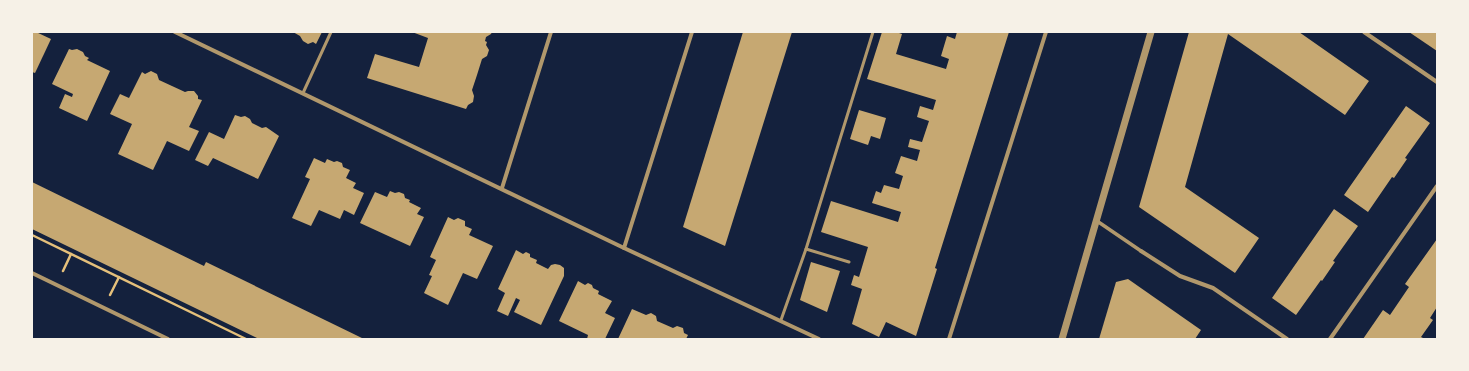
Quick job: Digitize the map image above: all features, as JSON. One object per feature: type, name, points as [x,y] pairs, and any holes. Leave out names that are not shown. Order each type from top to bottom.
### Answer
[{"type":"street","points":[[174,32],[502,188],[624,248],[819,339]]},
{"type":"street","points":[[502,188],[551,32]]},
{"type":"street","points":[[624,248],[692,32]]},
{"type":"street","points":[[949,339],[1046,32]]},
{"type":"street","points":[[1062,339],[1151,32]]},
{"type":"street","points":[[1364,32],[1437,82]]},
{"type":"street","points":[[1330,339],[1437,186]]},
{"type":"street","points":[[1097,221],[1180,276],[1213,288],[1288,339]]},
{"type":"street","points":[[32,273],[168,339]]},
{"type":"lane","points":[[303,93],[332,32]]},
{"type":"lane","points":[[781,320],[806,249],[873,32]]},
{"type":"lane","points":[[806,249],[849,262]]},
{"type":"path","points":[[32,235],[246,339]]},
{"type":"building","points":[[32,32],[36,32],[51,39],[35,73],[32,72]]},
{"type":"building","points":[[293,32],[322,32],[316,44],[313,42],[308,44],[303,41],[300,36]]},
{"type":"building","points":[[412,32],[492,32],[486,37],[485,41],[487,42],[486,45],[489,50],[487,56],[482,59],[472,90],[474,96],[473,102],[468,105],[466,109],[367,78],[375,54],[419,67],[428,38]]},
{"type":"building","points":[[743,32],[792,32],[725,246],[683,227]]},
{"type":"building","points":[[882,32],[896,32],[902,34],[896,54],[946,69],[949,59],[941,56],[947,36],[955,39],[957,32],[1009,32],[935,268],[937,269],[916,336],[886,322],[879,337],[852,324],[862,289],[851,285],[854,275],[859,277],[868,247],[821,232],[831,201],[898,222],[901,212],[872,203],[876,191],[881,193],[884,185],[899,189],[903,176],[895,173],[901,156],[917,161],[920,150],[908,147],[910,139],[922,142],[929,121],[917,117],[920,106],[933,110],[936,100],[867,79]]},
{"type":"building","points":[[1189,32],[1299,32],[1369,81],[1345,115],[1228,34],[1185,187],[1259,238],[1235,273],[1139,207]]},
{"type":"building","points":[[1409,32],[1437,32],[1437,51]]},
{"type":"building","points":[[69,49],[77,49],[83,52],[85,56],[89,58],[87,60],[110,71],[87,121],[59,108],[65,94],[72,97],[73,94],[52,84]]},
{"type":"building","points":[[151,71],[157,74],[159,80],[185,92],[194,91],[198,96],[198,99],[202,100],[189,127],[199,131],[189,151],[167,141],[153,170],[118,154],[132,124],[110,114],[120,94],[129,98],[142,72],[145,74]]},
{"type":"building","points":[[1406,106],[1430,123],[1405,158],[1407,159],[1394,178],[1392,177],[1368,212],[1344,195]]},
{"type":"building","points":[[859,110],[886,118],[880,139],[871,136],[868,145],[850,139]]},
{"type":"building","points":[[235,115],[241,117],[245,116],[250,119],[252,123],[262,128],[266,127],[279,136],[258,179],[213,158],[208,166],[195,160],[209,132],[224,139]]},
{"type":"building","points":[[314,158],[325,163],[327,159],[334,162],[337,161],[342,163],[343,167],[350,170],[346,178],[356,183],[353,188],[364,193],[354,215],[344,210],[340,219],[319,210],[311,226],[292,218],[310,179],[305,177]]},
{"type":"building","points":[[32,182],[204,266],[206,262],[364,339],[259,339],[32,229]]},
{"type":"building","points":[[390,191],[404,194],[405,198],[410,200],[409,202],[421,208],[417,214],[424,217],[410,246],[360,223],[375,192],[387,197]]},
{"type":"building","points":[[1334,209],[1358,226],[1333,261],[1335,262],[1322,281],[1321,280],[1296,315],[1272,298]]},
{"type":"building","points":[[448,217],[454,220],[458,218],[465,221],[465,226],[472,229],[469,235],[493,246],[477,279],[463,273],[448,305],[424,293],[432,276],[429,275],[436,260],[430,257]]},
{"type":"building","points":[[1437,239],[1437,307],[1430,318],[1433,320],[1421,337],[1425,339],[1363,339],[1383,310],[1390,315],[1409,287],[1405,284]]},
{"type":"building","points":[[516,250],[523,254],[526,252],[530,254],[530,257],[537,260],[536,263],[548,269],[551,265],[555,264],[564,268],[564,276],[541,325],[514,312],[520,300],[516,298],[508,316],[497,311],[505,293],[498,289]]},
{"type":"building","points":[[811,262],[840,271],[827,312],[800,300]]},
{"type":"building","points":[[1128,279],[1201,330],[1195,339],[1099,339],[1116,282]]},
{"type":"building","points":[[578,281],[585,285],[588,283],[592,285],[593,288],[599,291],[598,294],[612,301],[605,313],[615,318],[605,339],[587,339],[588,335],[559,321]]},
{"type":"building","points":[[632,309],[646,315],[651,313],[656,316],[657,321],[673,328],[677,326],[683,328],[684,333],[688,335],[686,339],[618,339]]}]
